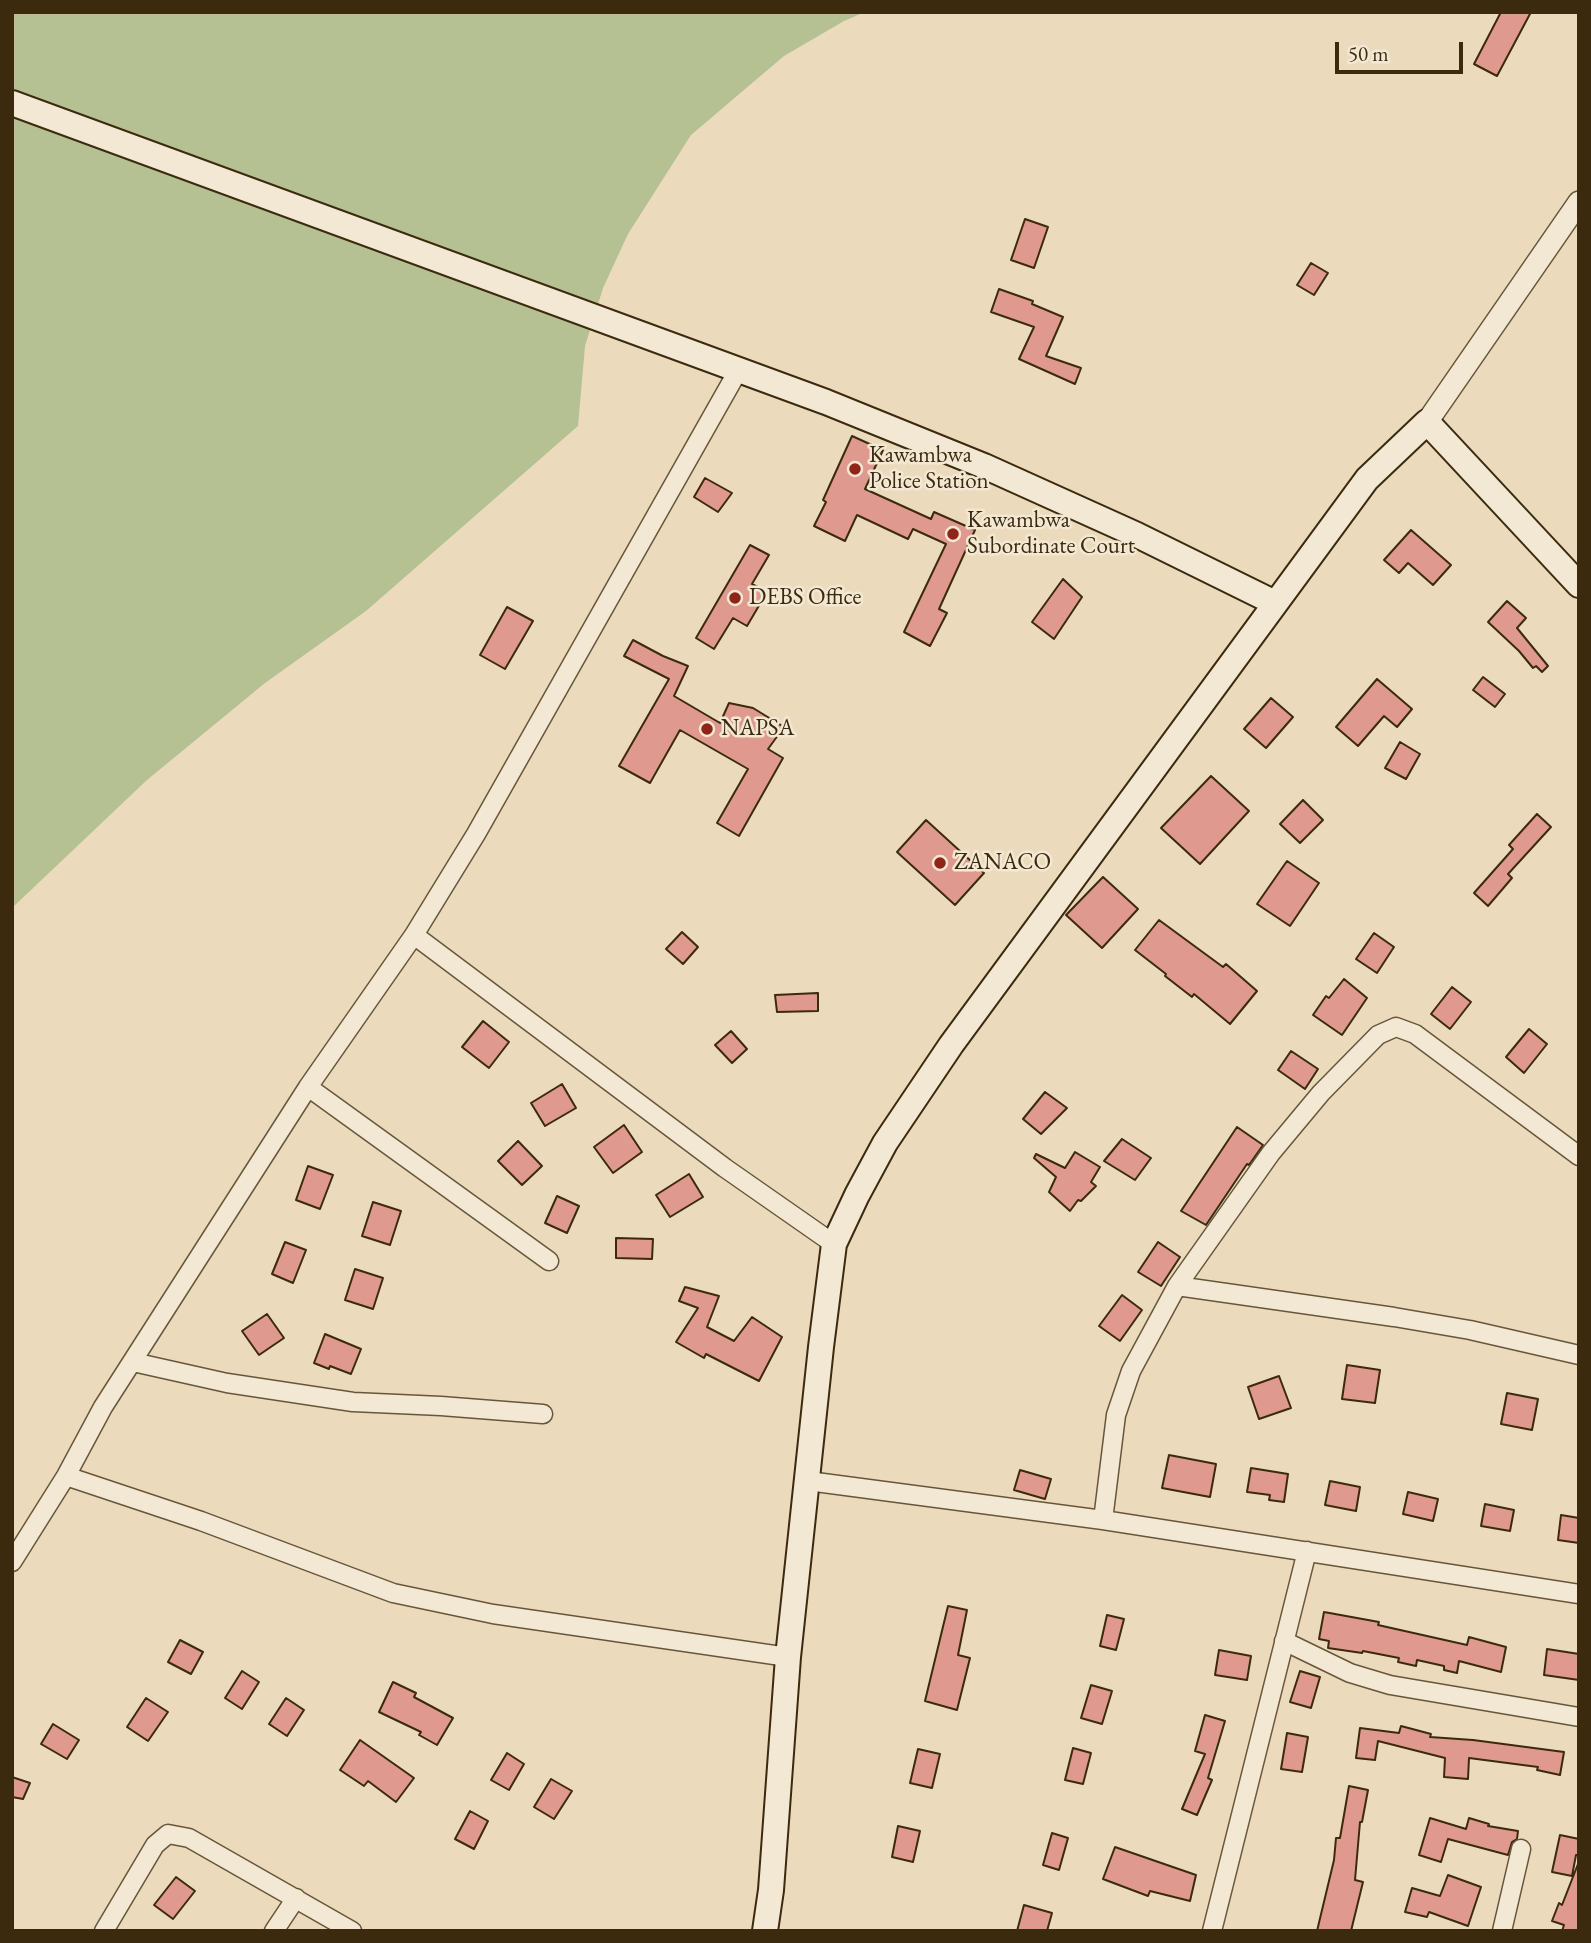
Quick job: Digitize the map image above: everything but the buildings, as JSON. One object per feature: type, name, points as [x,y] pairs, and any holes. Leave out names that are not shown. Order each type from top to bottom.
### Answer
[{"type":"main road","points":[[12,103],[739,369],[984,466],[1137,535],[1275,603]]},
{"type":"main road","points":[[765,1931],[771,1890],[788,1657],[834,1244],[885,1143],[951,1045],[1367,479],[1427,422],[1579,585]]},
{"type":"street","points":[[1427,422],[1579,202]]},
{"type":"street","points":[[12,1562],[66,1476],[103,1407],[308,1087],[414,935],[476,834],[739,369]]},
{"type":"street","points":[[414,935],[725,1168],[834,1244]]},
{"type":"street","points":[[1103,1520],[1116,1415],[1131,1371],[1177,1286],[1271,1153],[1321,1093],[1378,1035],[1396,1027],[1415,1034],[1579,1156]]},
{"type":"street","points":[[308,1087],[549,1261]]},
{"type":"street","points":[[1177,1286],[1407,1319],[1470,1330],[1579,1355]]},
{"type":"street","points":[[133,1362],[227,1383],[354,1402],[543,1414]]},
{"type":"street","points":[[66,1476],[201,1521],[393,1594],[493,1615],[788,1657]]},
{"type":"street","points":[[808,1481],[1103,1520],[1579,1594]]},
{"type":"street","points":[[1212,1931],[1307,1550]]},
{"type":"street","points":[[1284,1641],[1350,1673],[1390,1685],[1579,1717]]},
{"type":"street","points":[[104,1931],[155,1845],[168,1834],[189,1838],[352,1931]]},
{"type":"street","points":[[1502,1931],[1521,1849]]},
{"type":"street","points":[[274,1931],[296,1898]]},
{"type":"green space","points":[[12,12],[865,12],[844,21],[784,56],[691,135],[628,234],[603,288],[585,346],[578,426],[366,611],[265,683],[147,780],[12,908]]},
{"type":"place","name":"Kawambwa Police Station","points":[[855,469]]},
{"type":"place","name":"Kawambwa Subordinate Court","points":[[953,534]]},
{"type":"place","name":"DEBS Office","points":[[735,598]]},
{"type":"place","name":"NAPSA","points":[[707,729]]},
{"type":"place","name":"ZANACO","points":[[940,863]]}]
